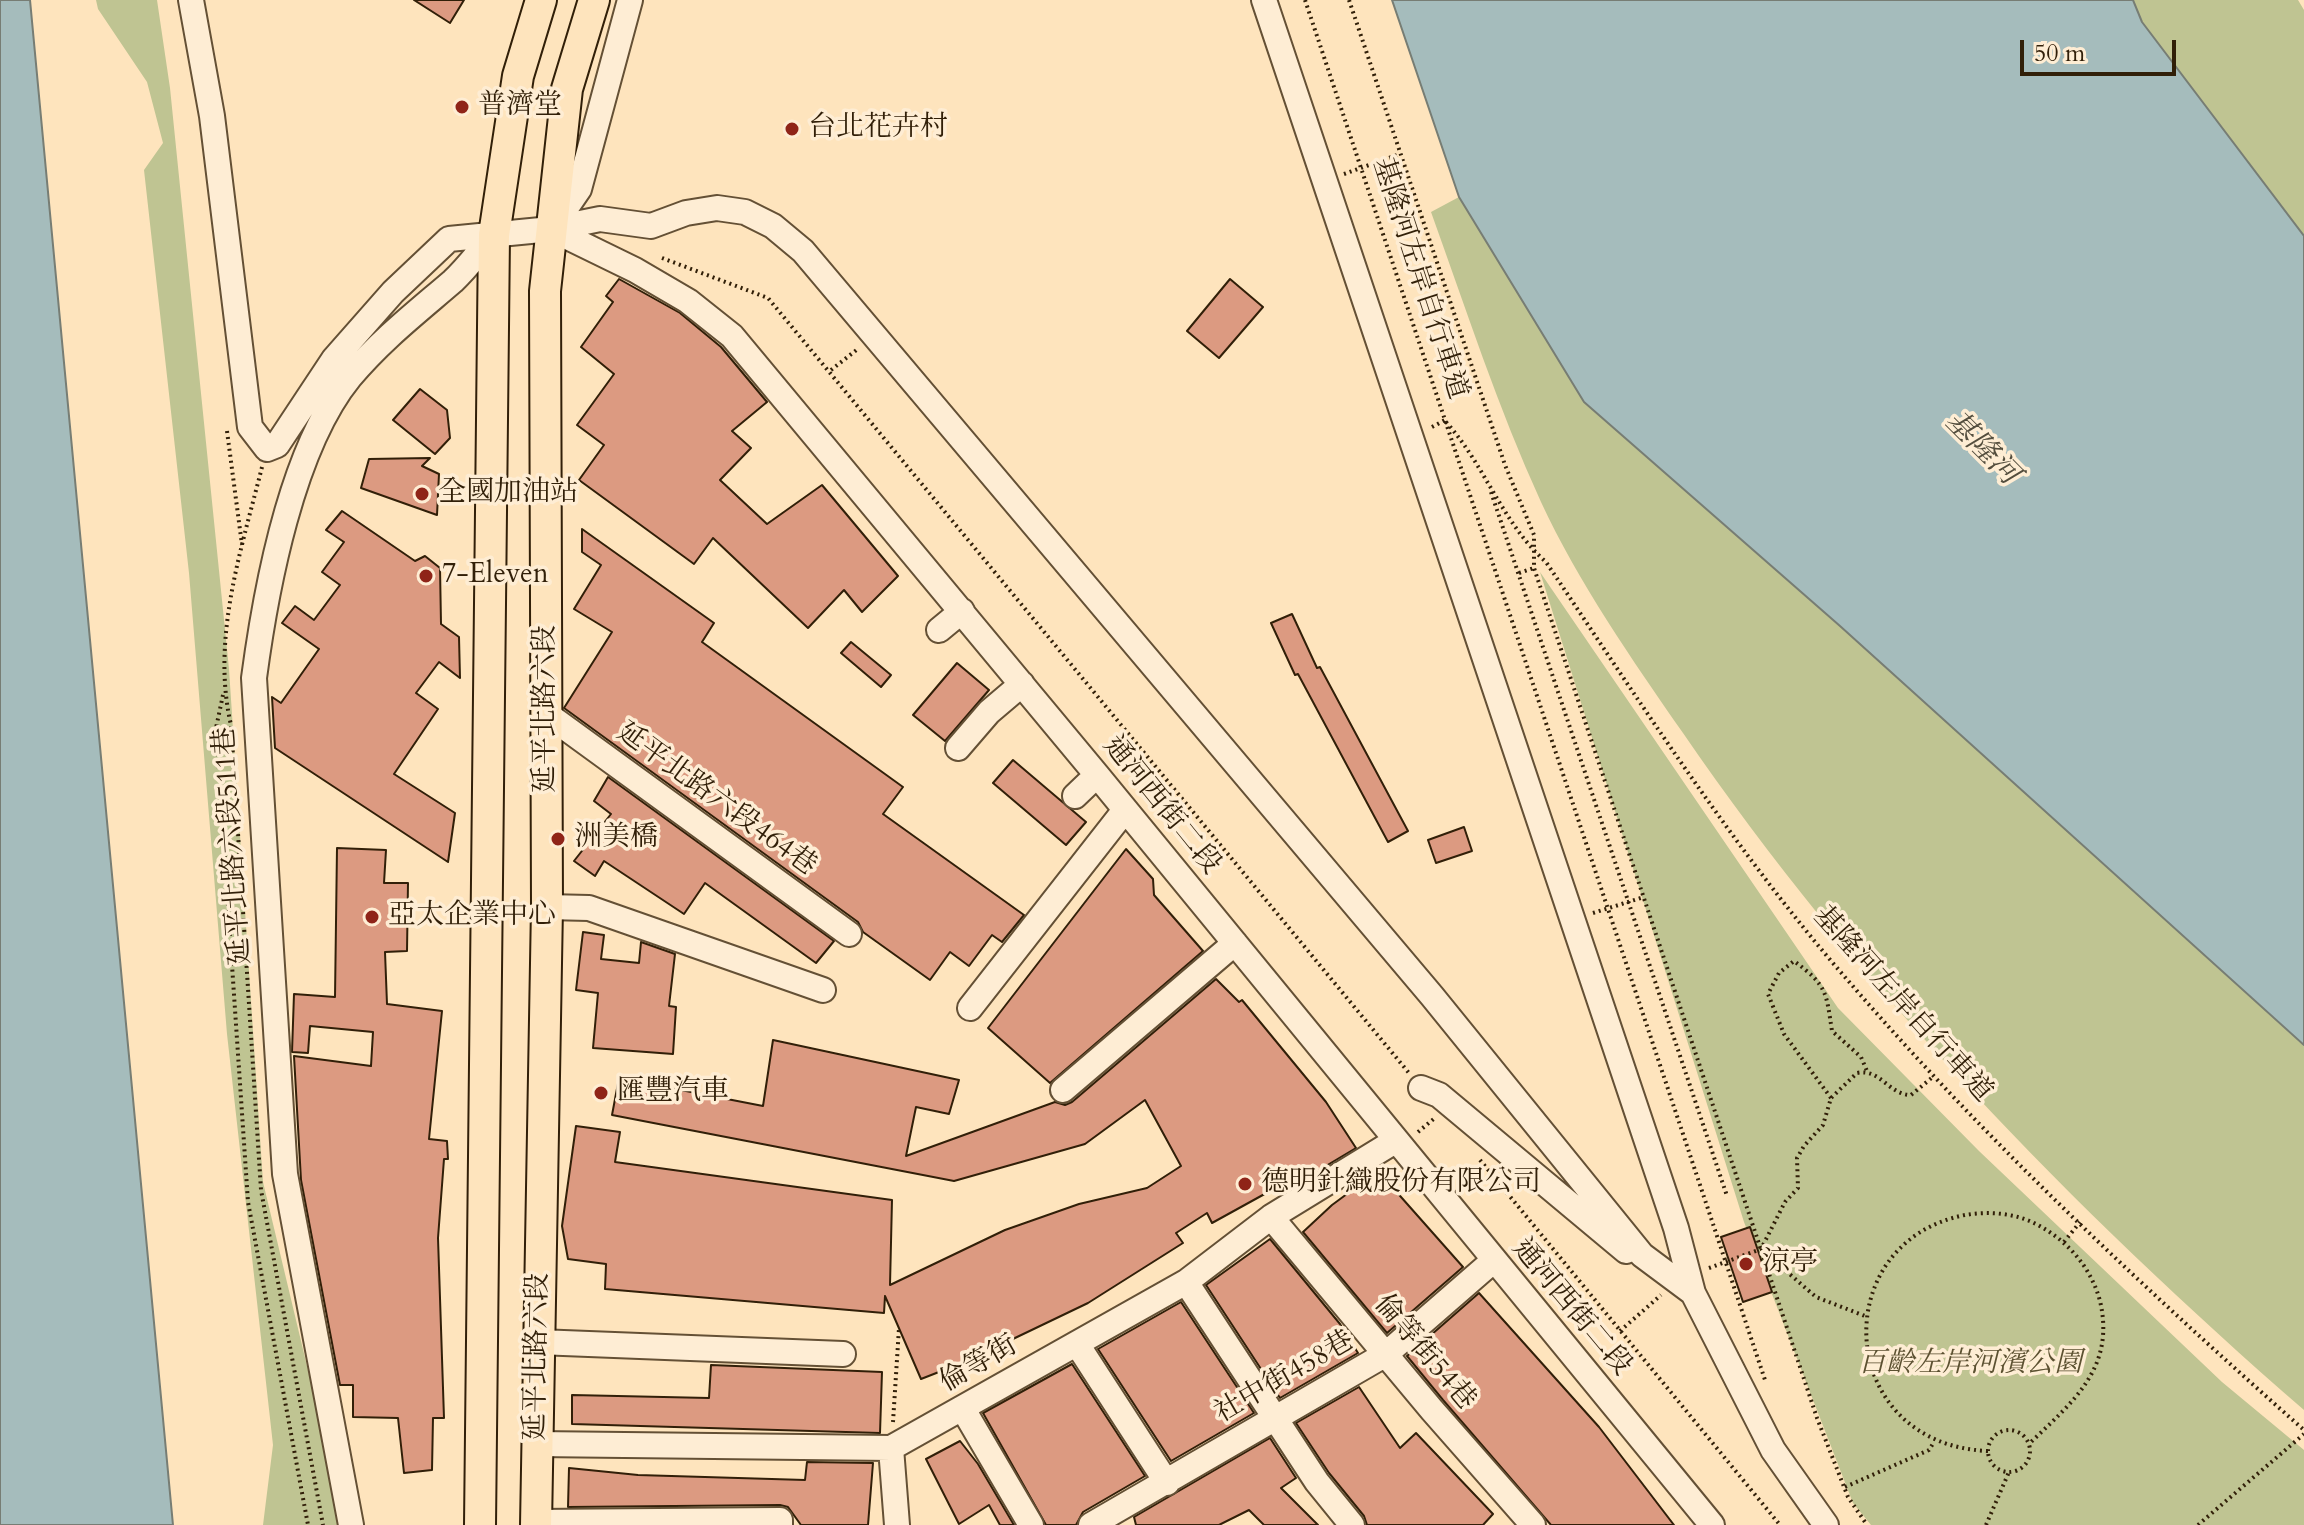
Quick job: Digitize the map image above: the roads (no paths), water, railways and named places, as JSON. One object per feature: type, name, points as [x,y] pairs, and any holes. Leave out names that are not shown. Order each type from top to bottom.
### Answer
[{"type":"main road","name":"延平北路六段","points":[[480,1525],[494,235],[518,76],[541,0]]},
{"type":"main road","name":"延平北路六段","points":[[536,1523],[547,907],[545,291],[567,89],[594,0]]},
{"type":"street","points":[[191,0],[212,116],[250,427],[267,449],[277,445],[295,422],[334,359],[393,292],[449,239],[551,229],[600,219],[651,226],[686,213],[717,208],[745,212],[773,226],[803,251],[1432,996],[1642,1255],[1684,1288]]},
{"type":"street","points":[[551,229],[579,189],[630,0]]},
{"type":"street","points":[[1264,0],[1671,1214],[1684,1288],[1746,1403],[1826,1525]]},
{"type":"street","name":"通河西街二段","points":[[551,229],[635,270],[688,301],[732,336],[962,611],[1712,1525]]},
{"type":"street","name":"延平北路六段511巷","points":[[351,1525],[285,1174],[254,678],[264,598],[308,451],[348,380],[403,320],[454,279],[494,235]]},
{"type":"street","points":[[939,630],[962,611]]},
{"type":"street","points":[[958,748],[989,712],[1022,684]]},
{"type":"street","name":"延平北路六段464巷","points":[[548,715],[849,934]]},
{"type":"street","points":[[1075,796],[1097,775]]},
{"type":"street","points":[[970,1008],[1125,810]]},
{"type":"street","points":[[547,907],[589,908],[823,990]]},
{"type":"street","points":[[1063,1090],[1235,943]]},
{"type":"street","points":[[1421,1088],[1439,1095],[1633,1257],[1642,1255]]},
{"type":"street","name":"倫等街","points":[[536,1444],[891,1448],[1186,1282],[1271,1217],[1395,1141]]},
{"type":"street","name":"倫等街54巷","points":[[1271,1217],[1533,1525]]},
{"type":"street","name":"社中街458巷","points":[[1101,1523],[1386,1354],[1493,1261]]},
{"type":"street","points":[[1186,1282],[1277,1416],[1317,1482],[1352,1525]]},
{"type":"street","points":[[538,1342],[843,1354]]},
{"type":"street","points":[[1077,1344],[1167,1483]]},
{"type":"street","points":[[963,1409],[1031,1525]]},
{"type":"street","points":[[891,1448],[897,1525]]},
{"type":"street","points":[[536,1523],[780,1520],[780,1525]]},
{"type":"water","points":[[0,0],[30,0],[173,1525],[0,1525]]},
{"type":"water","name":"基隆河","points":[[1392,0],[2133,0],[2142,22],[2304,236],[2304,1045],[1840,626],[1584,402],[1459,197]]},
{"type":"place","name":"普濟堂","points":[[462,107]]},
{"type":"place","name":"台北花卉村","points":[[792,129]]},
{"type":"place","name":"全國加油站","points":[[422,494]]},
{"type":"place","name":"7-Eleven","points":[[426,576]]},
{"type":"place","name":"洲美橋","points":[[558,839]]},
{"type":"place","name":"亞太企業中心","points":[[372,917]]},
{"type":"place","name":"匯豐汽車","points":[[601,1093]]},
{"type":"place","name":"德明針織股份有限公司","points":[[1245,1184]]},
{"type":"place","name":"涼亭","points":[[1746,1264]]},
{"type":"park label","name":"百齡左岸河濱公園","points":[[1970,1365]]}]
